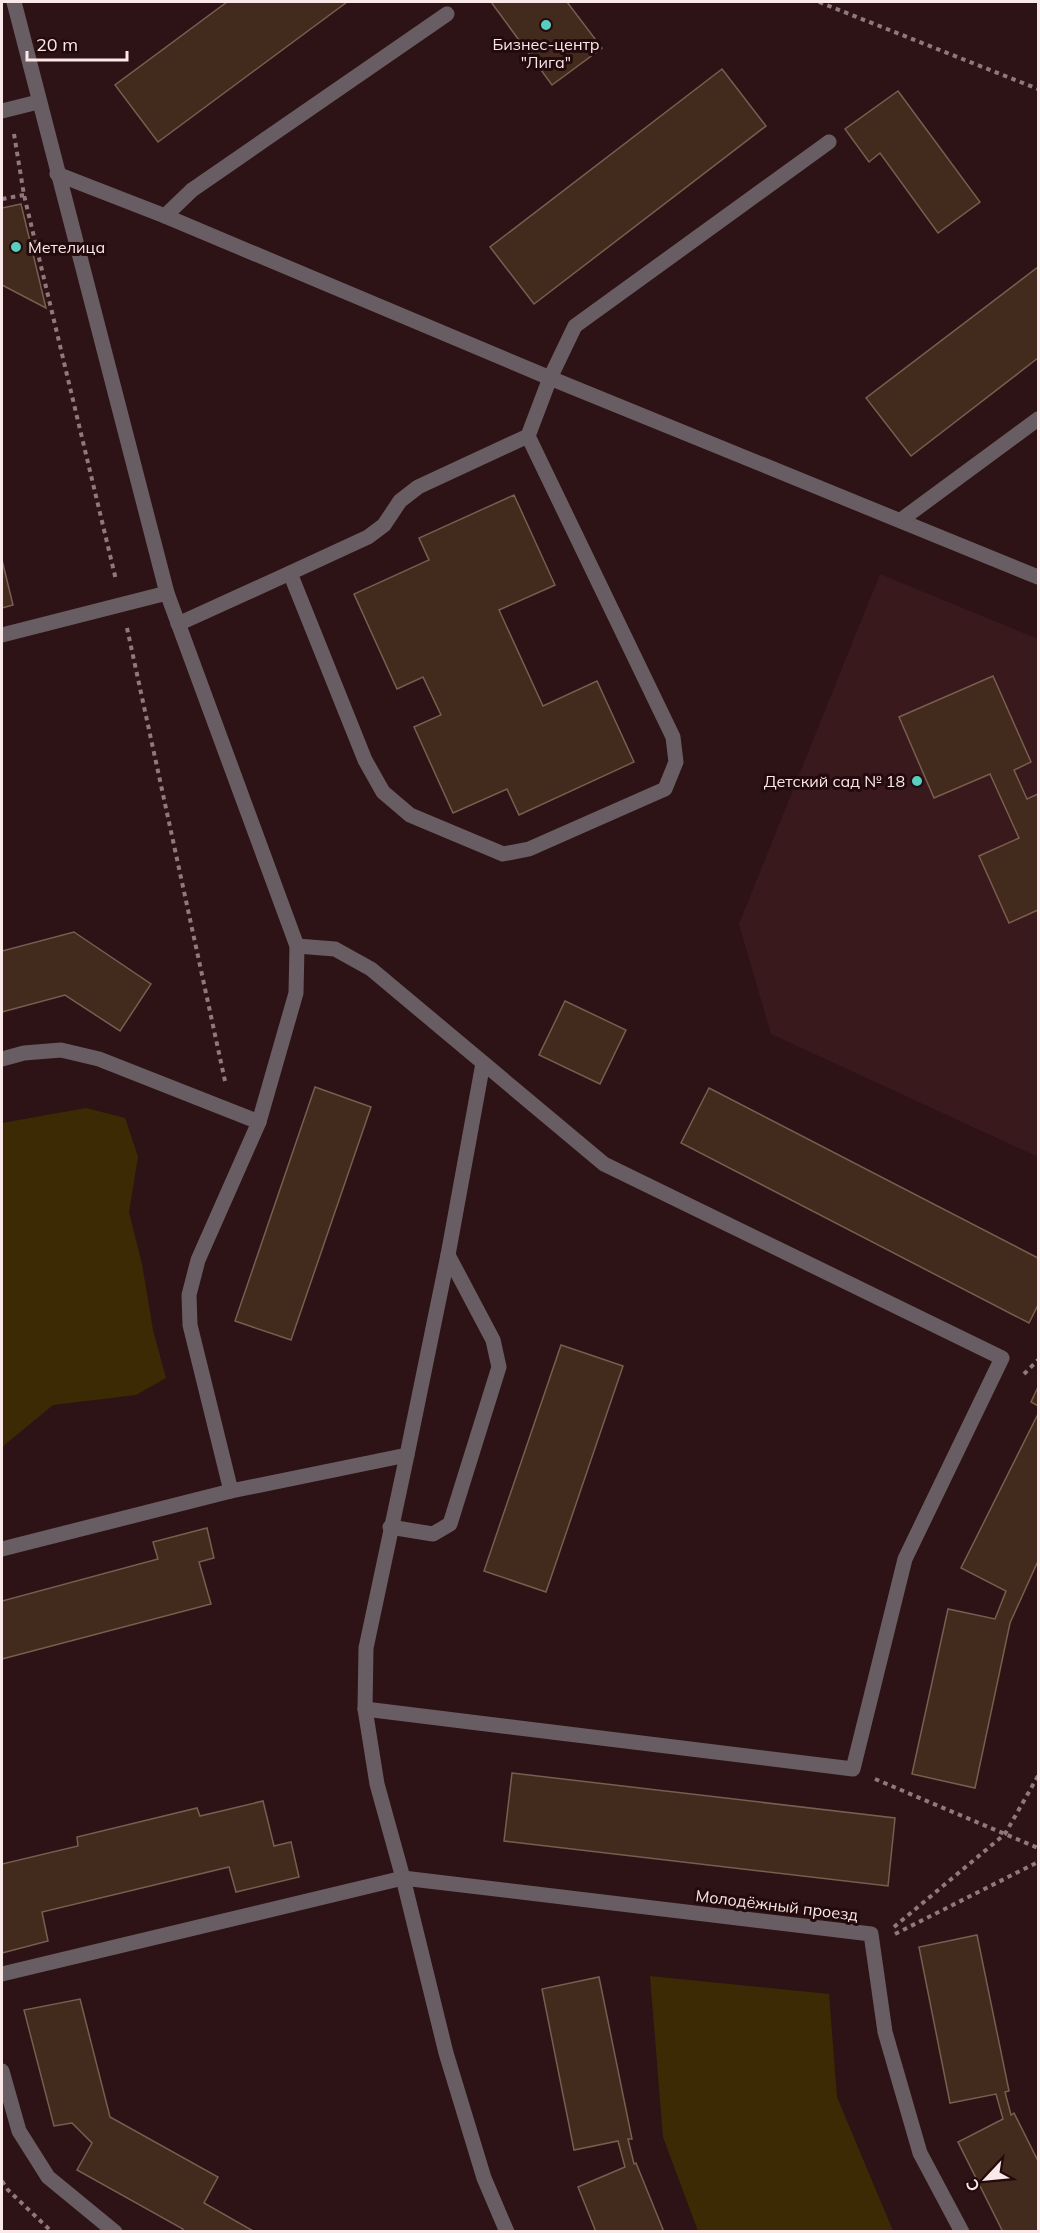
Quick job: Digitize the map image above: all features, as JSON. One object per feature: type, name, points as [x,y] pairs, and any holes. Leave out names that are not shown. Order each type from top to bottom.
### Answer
[{"type":"street","points":[[14,2],[38,102],[167,593],[297,946],[296,993],[259,1122],[198,1260],[189,1295],[190,1325],[231,1491]]},
{"type":"street","points":[[165,216],[192,190],[447,14]]},
{"type":"street","points":[[5,110],[38,102]]},
{"type":"street","points":[[178,624],[368,537],[384,525],[400,501],[418,487],[528,436],[550,378],[574,326],[829,142]]},
{"type":"street","points":[[57,174],[165,216],[550,378],[1038,577]]},
{"type":"street","points":[[901,520],[1038,419]]},
{"type":"street","points":[[290,573],[365,760],[383,792],[410,815],[503,854],[529,849],[665,789],[676,762],[673,737],[528,436]]},
{"type":"street","points":[[2,635],[167,593]]},
{"type":"street","points":[[297,946],[335,949],[371,969],[604,1164],[1002,1358],[905,1559],[853,1769],[365,1709]]},
{"type":"street","points":[[2,1059],[24,1053],[61,1050],[99,1059],[259,1122]]},
{"type":"street","points":[[483,1063],[448,1255],[366,1648],[365,1709],[377,1784],[403,1878],[446,2053],[484,2178],[507,2232]]},
{"type":"street","points":[[390,1527],[433,1534],[450,1524],[499,1368],[494,1340],[448,1255]]},
{"type":"street","points":[[2,1549],[231,1491],[407,1455]]},
{"type":"street","points":[[2,1974],[403,1878]]},
{"type":"street","name":"Молодёжный проезд","points":[[403,1878],[871,1934],[873,1945]]},
{"type":"street","points":[[873,1945],[885,2032],[920,2153],[963,2232]]},
{"type":"street","points":[[2,2071],[19,2131],[48,2177],[115,2232]]},
{"type":"path","points":[[819,2],[1038,89]]},
{"type":"path","points":[[5,110],[122,604],[232,1111]]},
{"type":"path","points":[[2,199],[24,195]]},
{"type":"path","points":[[853,1769],[1038,1848]]},
{"type":"path","points":[[873,1945],[1005,1834],[1038,1776]]},
{"type":"path","points":[[873,1945],[1038,1862]]},
{"type":"path","points":[[2,2181],[8,2190],[52,2232]]},
{"type":"shaded area","name":"Детский сад № 18","points":[[880,574],[1038,639],[1038,1157],[771,1034],[739,924]]},
{"type":"shaded area","points":[[86,1108],[125,1118],[138,1157],[129,1212],[142,1264],[153,1330],[166,1378],[136,1395],[53,1405],[2,1447],[2,1123]]},
{"type":"shaded area","points":[[650,1976],[829,1994],[837,2097],[893,2231],[698,2231],[663,2137]]},
{"type":"building","points":[[227,2],[347,2],[158,142],[115,85]]},
{"type":"building","name":"Бизнес-центр \"Лига\"","points":[[491,2],[567,2],[602,48],[552,85]]},
{"type":"building","points":[[722,69],[766,126],[534,304],[490,247]]},
{"type":"building","points":[[898,91],[980,202],[938,233],[880,153],[869,162],[845,129]]},
{"type":"building","name":"Метелица","points":[[21,204],[46,308],[2,285],[2,208]]},
{"type":"building","points":[[1038,267],[1038,358],[911,456],[866,398]]},
{"type":"building","points":[[514,495],[555,585],[499,610],[543,706],[597,681],[634,762],[519,815],[507,789],[453,813],[414,727],[441,715],[423,677],[397,689],[354,594],[429,560],[419,538]]},
{"type":"building","points":[[2,560],[13,605],[2,608]]},
{"type":"building","points":[[993,676],[1031,762],[1014,770],[1027,799],[1038,794],[1038,910],[1009,923],[979,856],[1019,838],[990,774],[934,798],[899,717]]},
{"type":"building","points":[[74,932],[151,984],[120,1031],[65,995],[2,1012],[2,951]]},
{"type":"building","points":[[565,1001],[626,1030],[600,1084],[539,1055]]},
{"type":"building","points":[[315,1087],[371,1107],[291,1340],[235,1321]]},
{"type":"building","points":[[709,1088],[1038,1258],[1038,1305],[1029,1323],[681,1143]]},
{"type":"building","points":[[561,1345],[623,1366],[546,1592],[484,1571]]},
{"type":"building","points":[[1038,1387],[1038,1406],[1031,1402]]},
{"type":"building","points":[[1038,1414],[1038,1561],[1010,1623],[975,1788],[912,1774],[948,1609],[995,1619],[1006,1591],[961,1568]]},
{"type":"building","points":[[207,1528],[214,1558],[199,1562],[211,1604],[2,1659],[2,1601],[158,1559],[153,1542]]},
{"type":"building","points":[[512,1773],[895,1818],[888,1886],[504,1841]]},
{"type":"building","points":[[263,1801],[274,1846],[291,1842],[299,1877],[236,1892],[229,1867],[42,1912],[48,1941],[2,1953],[2,1864],[78,1846],[77,1837],[197,1808],[200,1816]]},
{"type":"building","points":[[977,1935],[1009,2091],[1005,2092],[1011,2115],[1014,2113],[1038,2161],[1038,2232],[1003,2232],[958,2142],[1003,2119],[996,2094],[950,2103],[919,1947]]},
{"type":"building","points":[[599,1977],[632,2139],[628,2139],[634,2164],[636,2163],[664,2232],[596,2232],[578,2187],[625,2167],[618,2141],[574,2150],[542,1989]]},
{"type":"building","points":[[80,1999],[110,2117],[218,2177],[204,2203],[255,2232],[182,2232],[183,2229],[77,2170],[92,2143],[72,2123],[54,2126],[24,2010]]},
{"type":"place","name":"Бизнес-центр \"Лига\"","points":[[546,25]]},
{"type":"place","name":"Метелица","points":[[16,247]]},
{"type":"place","name":"Детский сад № 18","points":[[917,781]]}]
